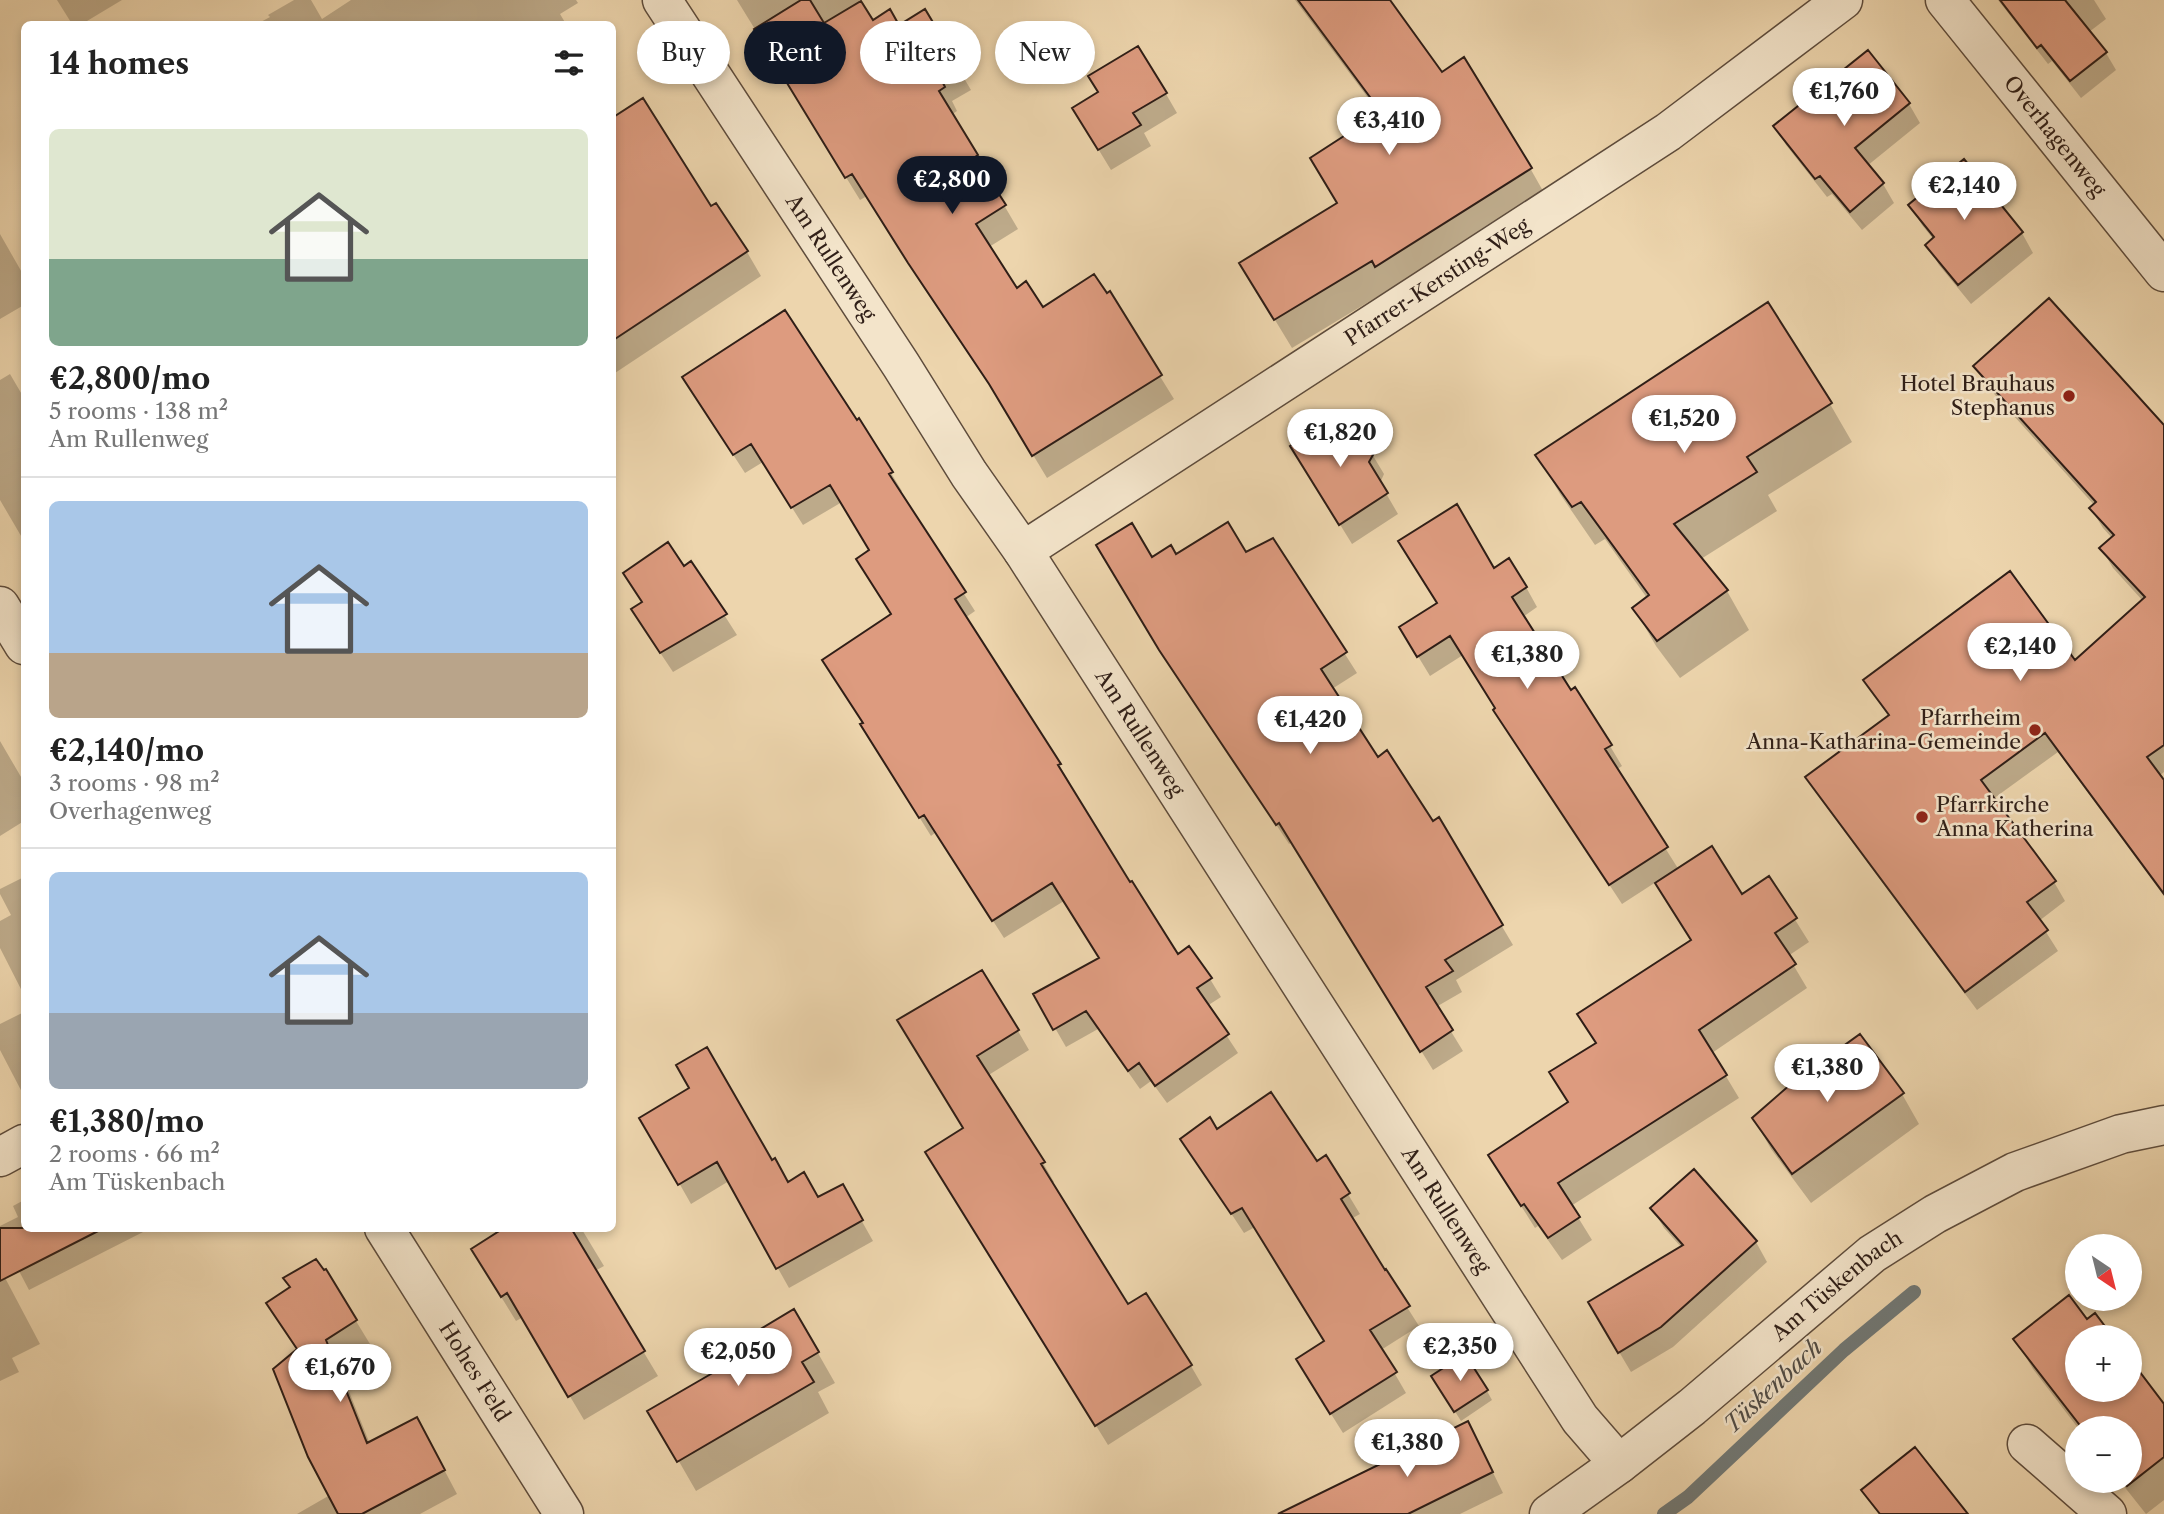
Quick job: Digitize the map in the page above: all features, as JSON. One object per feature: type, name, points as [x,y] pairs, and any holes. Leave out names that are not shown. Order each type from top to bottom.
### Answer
[{"type":"street","name":"Am Rullenweg","points":[[662,0],[969,474],[1023,551],[1580,1419],[1619,1464]]},
{"type":"street","name":"Pfarrer-Kersting-Weg","points":[[1023,551],[1668,132],[1843,0]]},
{"type":"street","name":"Overhagenweg","points":[[1945,0],[2164,272]]},
{"type":"street","points":[[0,606],[21,640]]},
{"type":"street","name":"Am Tüskenbach","points":[[1549,1514],[1692,1408],[1872,1254],[1893,1240],[1935,1214],[2015,1172],[2121,1134],[2164,1125]]},
{"type":"street","points":[[0,1157],[21,1146]]},
{"type":"street","name":"Hohes Feld","points":[[387,1232],[564,1514]]},
{"type":"street","points":[[2027,1444],[2107,1514]]},
{"type":"building","points":[[801,0],[810,0],[823,21],[767,21]]},
{"type":"building","points":[[1298,0],[1390,0],[1442,72],[1464,57],[1532,168],[1375,267],[1372,261],[1274,320],[1239,263],[1337,203],[1310,158],[1381,112]]},
{"type":"building","points":[[2000,0],[2065,0],[2107,52],[2070,81],[2041,45],[2037,48]]},
{"type":"building","points":[[861,1],[873,20],[890,9],[897,21],[860,21],[860,84],[944,84],[945,87],[939,91],[978,155],[975,157],[1006,205],[976,224],[1017,288],[1026,281],[1043,307],[1094,274],[1107,293],[1110,291],[1162,375],[1032,456],[989,384],[852,174],[845,178],[788,84],[846,84],[846,21],[827,21]]},
{"type":"building","points":[[925,9],[932,21],[906,21]]},
{"type":"building","points":[[1138,46],[1167,93],[1133,113],[1141,125],[1098,150],[1072,108],[1098,92],[1093,84],[1095,72]]},
{"type":"building","points":[[1868,50],[1910,103],[1855,148],[1884,183],[1850,212],[1820,176],[1815,179],[1773,126]]},
{"type":"building","points":[[643,98],[711,206],[716,203],[748,251],[616,338],[616,115]]},
{"type":"building","points":[[1964,159],[2023,232],[1958,285],[1925,245],[1934,237],[1908,205]]},
{"type":"building","points":[[2049,298],[2164,425],[2164,745],[2147,757],[2164,780],[2164,894],[2045,733],[1981,780],[2056,881],[2027,902],[2048,930],[1965,992],[1805,777],[1889,715],[1863,680],[2010,571],[2075,660],[2145,597],[2099,548],[2114,535],[2089,508],[2096,502],[1973,366]]},
{"type":"building","points":[[1768,302],[1832,403],[1747,457],[1757,472],[1674,524],[1728,590],[1657,641],[1632,608],[1649,595],[1581,502],[1572,507],[1535,455]]},
{"type":"building","points":[[785,310],[857,420],[859,418],[893,472],[889,474],[966,592],[955,599],[1061,764],[1058,765],[1130,882],[1132,881],[1178,954],[1189,946],[1212,978],[1197,988],[1229,1034],[1155,1086],[1139,1063],[1128,1071],[1086,1011],[1053,1030],[1033,994],[1099,958],[1052,883],[992,921],[924,815],[919,818],[822,660],[891,614],[856,559],[869,550],[830,485],[791,508],[751,444],[733,455],[682,377]]},
{"type":"building","points":[[1339,415],[1350,435],[1362,437],[1374,453],[1369,462],[1388,493],[1339,525],[1290,446]]},
{"type":"building","points":[[1457,504],[1494,568],[1509,558],[1527,587],[1512,597],[1571,690],[1575,687],[1612,745],[1605,749],[1668,847],[1609,885],[1493,710],[1495,708],[1450,636],[1417,657],[1399,627],[1437,603],[1398,541]]},
{"type":"building","points":[[1228,522],[1246,552],[1273,538],[1347,652],[1321,669],[1378,757],[1387,750],[1433,821],[1439,817],[1503,925],[1445,960],[1453,971],[1426,987],[1453,1030],[1420,1052],[1279,823],[1276,825],[1159,650],[1096,545],[1132,523],[1152,557],[1171,545],[1176,554]]},
{"type":"building","points":[[668,542],[684,566],[691,561],[727,614],[660,653],[631,609],[642,602],[623,573]]},
{"type":"building","points":[[1712,846],[1742,894],[1769,876],[1797,918],[1775,933],[1796,964],[1699,1030],[1727,1075],[1558,1183],[1580,1217],[1548,1238],[1524,1204],[1521,1206],[1488,1155],[1568,1102],[1549,1072],[1596,1043],[1577,1014],[1691,940],[1655,883]]},
{"type":"building","points":[[982,970],[1019,1030],[977,1056],[1045,1162],[1041,1164],[1128,1304],[1146,1293],[1192,1365],[1095,1426],[925,1152],[963,1128],[897,1020]]},
{"type":"building","points":[[1860,1034],[1904,1093],[1792,1174],[1752,1118],[1792,1083]]},
{"type":"building","points":[[707,1047],[772,1160],[775,1158],[788,1182],[804,1172],[818,1197],[843,1184],[863,1220],[776,1269],[717,1162],[678,1185],[639,1118],[689,1088],[676,1065]]},
{"type":"building","points":[[1271,1092],[1317,1161],[1326,1155],[1350,1193],[1341,1199],[1410,1306],[1370,1330],[1397,1372],[1330,1414],[1296,1359],[1324,1341],[1242,1208],[1231,1214],[1180,1139],[1210,1117],[1217,1129]]},
{"type":"building","points":[[1694,1169],[1757,1241],[1661,1327],[1618,1353],[1588,1302],[1683,1245],[1650,1208]]},
{"type":"building","points":[[0,1228],[21,1228],[21,1232],[96,1232],[0,1281]]},
{"type":"building","points":[[498,1232],[573,1232],[645,1351],[568,1397],[507,1293],[501,1297],[471,1249]]},
{"type":"building","points":[[316,1259],[324,1270],[326,1269],[357,1320],[326,1340],[367,1443],[417,1417],[445,1470],[362,1514],[338,1514],[308,1457],[273,1369],[297,1349],[266,1303],[290,1287],[283,1278]]},
{"type":"building","points":[[2065,1298],[2065,1311],[2081,1311],[2087,1319],[2095,1313],[2104,1325],[2065,1325],[2065,1402],[2142,1402],[2142,1375],[2164,1404],[2164,1457],[2142,1474],[2142,1416],[2073,1416],[2013,1339]]},
{"type":"building","points":[[794,1309],[819,1352],[802,1362],[814,1382],[677,1462],[647,1411],[754,1349],[747,1337]]},
{"type":"building","points":[[1465,1354],[1488,1390],[1454,1412],[1431,1376]]},
{"type":"building","points":[[1468,1421],[1493,1472],[1408,1514],[1278,1514]]},
{"type":"building","points":[[1915,1447],[1968,1514],[1880,1514],[1861,1490]]},
{"type":"waterway","name":"Tüskenbach","points":[[1664,1514],[1688,1497],[1844,1350],[1914,1292]]},
{"type":"place","name":"Hotel Brauhaus Stephanus","points":[[2069,396]]},
{"type":"place","name":"Pfarrheim Anna-Katharina-Gemeinde","points":[[2035,730]]},
{"type":"place","name":"Pfarrkirche Anna Katherina","points":[[1922,817]]}]
